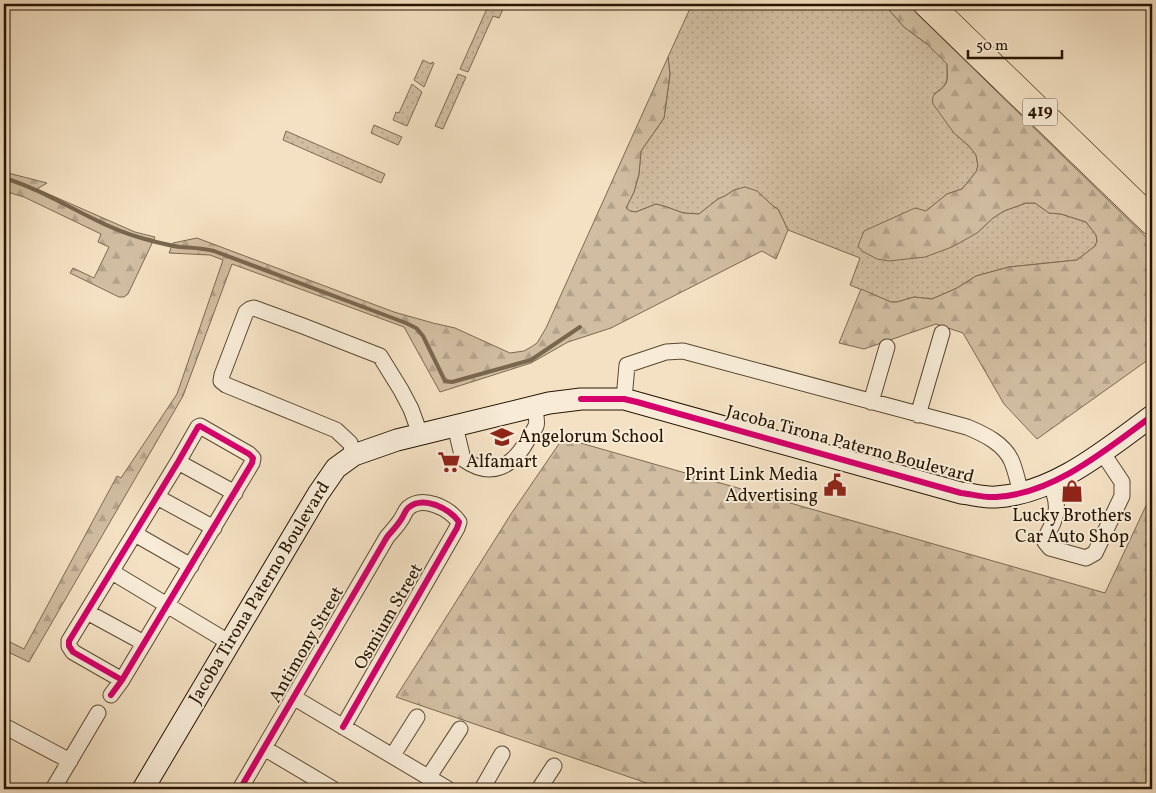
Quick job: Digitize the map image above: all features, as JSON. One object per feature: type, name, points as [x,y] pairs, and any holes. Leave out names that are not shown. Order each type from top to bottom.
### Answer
[{"type":"highway","name":"419","points":[[928,4],[1152,221]]},
{"type":"highway","name":"419","points":[[950,4],[1152,198]]},
{"type":"street","points":[[354,455],[350,443],[336,430],[226,385],[221,381],[246,312],[250,309],[254,308],[380,356],[411,409],[420,434]]},
{"type":"street","points":[[918,414],[942,333]]},
{"type":"street","points":[[871,402],[887,347]]},
{"type":"street","points":[[624,399],[626,365],[666,352],[683,351],[967,427],[985,434],[1005,450],[1012,460],[1021,492]]},
{"type":"street","name":"Jacoba Tirona Paterno Boulevard","points":[[143,789],[318,494],[336,468],[354,455],[397,440],[534,407],[581,399],[624,399],[961,493],[995,498],[1049,484],[1102,452],[1152,416]]},
{"type":"street","points":[[455,426],[463,458],[474,466],[488,470],[506,466],[521,452],[537,424],[534,407]]},
{"type":"street","points":[[111,695],[122,680],[252,463],[253,458],[203,427],[198,427],[69,641],[69,646],[73,652],[122,680]]},
{"type":"street","points":[[1049,484],[1054,492],[1057,508],[1053,523],[1046,533],[1044,542],[1050,548],[1086,558],[1095,553],[1122,496],[1122,482],[1102,452]]},
{"type":"street","points":[[178,462],[235,493]]},
{"type":"street","points":[[157,497],[214,528]]},
{"type":"street","name":"Antimony Street","points":[[240,789],[406,509],[415,504],[432,503],[455,516],[459,522]]},
{"type":"street","name":"Osmium Street","points":[[343,726],[459,522]]},
{"type":"street","points":[[135,534],[191,566]]},
{"type":"street","points":[[112,572],[230,643]]},
{"type":"street","points":[[88,612],[144,643]]},
{"type":"street","points":[[293,697],[448,789]]},
{"type":"street","points":[[52,789],[98,713]]},
{"type":"street","points":[[392,755],[417,716]]},
{"type":"street","points":[[4,726],[70,761]]},
{"type":"street","points":[[428,778],[460,729]]},
{"type":"street","points":[[264,748],[333,789]]},
{"type":"street","points":[[482,789],[502,754]]},
{"type":"street","points":[[539,789],[554,766]]},
{"type":"green space","points":[[489,4],[499,4],[498,7],[503,9],[499,18],[493,16],[468,72],[460,69]]},
{"type":"green space","points":[[692,4],[884,4],[904,27],[927,44],[947,64],[946,82],[934,94],[954,133],[976,155],[978,166],[976,172],[962,189],[947,194],[926,211],[977,233],[993,218],[1004,211],[1026,203],[1035,203],[1049,213],[1061,214],[1086,222],[1096,235],[1097,241],[1095,246],[1077,260],[1009,267],[976,276],[957,288],[932,299],[914,297],[891,302],[850,285],[860,258],[788,230],[778,209],[757,191],[734,190],[718,199],[699,214],[683,213],[656,204],[636,212],[630,211],[626,208],[634,192],[639,174],[641,151],[664,118],[670,75],[668,57]]},
{"type":"green space","points":[[884,4],[907,4],[1152,243],[1152,357],[1037,439],[1004,404],[963,333],[936,324],[864,349],[839,343],[861,289],[891,302],[914,297],[932,299],[957,288],[976,276],[1009,267],[1077,260],[1095,246],[1097,241],[1096,235],[1086,222],[1061,214],[1049,213],[1035,203],[1026,203],[1004,211],[993,218],[977,233],[952,247],[925,257],[889,261],[877,259],[862,251],[858,246],[864,231],[915,208],[926,211],[947,194],[962,189],[976,172],[978,166],[976,155],[954,133],[933,104],[934,95],[946,83],[947,64],[927,44],[904,27]]},
{"type":"green space","points":[[668,57],[670,74],[664,118],[641,151],[639,174],[634,192],[626,208],[636,212],[656,204],[683,213],[699,214],[718,199],[734,190],[745,187],[757,191],[778,209],[788,230],[776,259],[762,251],[611,328],[568,342],[531,363],[440,392],[404,327],[232,264],[183,396],[29,662],[4,650],[4,639],[24,649],[117,476],[121,478],[177,394],[223,260],[210,255],[169,253],[173,243],[197,238],[394,312],[455,328],[510,353],[524,351],[537,343],[546,328]]},
{"type":"green space","points":[[423,60],[431,64],[432,62],[434,63],[424,87],[414,80]]},
{"type":"green space","points":[[458,74],[466,77],[443,129],[435,126]]},
{"type":"green space","points":[[412,84],[422,92],[407,126],[393,120],[396,112],[399,113]]},
{"type":"green space","points":[[374,125],[402,137],[398,145],[371,133]]},
{"type":"green space","points":[[286,131],[385,174],[381,183],[283,140]]},
{"type":"green space","points":[[4,171],[47,183],[37,189],[135,232],[155,237],[128,294],[124,297],[119,297],[70,273],[73,268],[94,278],[109,247],[98,242],[101,234],[24,197],[4,191]]},
{"type":"green space","points":[[563,438],[1105,593],[1152,493],[1152,789],[664,789],[396,697],[511,514]]},
{"type":"waterway","points":[[4,178],[38,191],[121,231],[170,245],[214,251],[406,323],[416,328],[423,336],[445,381],[452,382],[531,360],[580,327]]},
{"type":"cycle path","points":[[581,399],[624,399],[637,402],[961,493],[992,497],[1018,494],[1039,488],[1059,479],[1079,468],[1152,416]]},
{"type":"cycle path","points":[[111,695],[122,680],[252,463],[253,458],[249,454],[200,426],[69,641],[69,646],[73,652],[122,680]]},
{"type":"cycle path","points":[[240,789],[387,537],[399,523],[408,508],[414,504],[428,503],[442,508],[459,522],[457,528],[343,727]]},
{"type":"place","name":"Angelorum School","points":[[502,437]]},
{"type":"place","name":"Alfamart","points":[[449,462]]},
{"type":"place","name":"Print Link Media Advertising","points":[[835,485]]},
{"type":"place","name":"Lucky Brothers Car Auto Shop","points":[[1072,491]]}]
